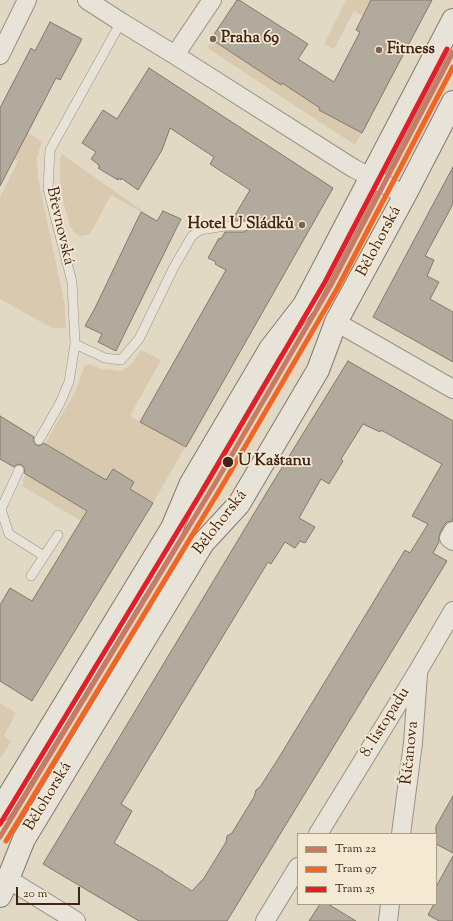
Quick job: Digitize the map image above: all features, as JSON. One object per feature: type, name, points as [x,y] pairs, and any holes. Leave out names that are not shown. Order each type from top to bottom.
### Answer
[{"type":"street","points":[[0,55],[27,0]]},
{"type":"street","points":[[87,0],[353,168],[405,195]]},
{"type":"street","points":[[176,55],[212,0]]},
{"type":"street","points":[[0,810],[172,528],[191,483],[270,349],[304,305],[453,20]]},
{"type":"street","name":"Bělohorská","points":[[4,888],[24,839],[203,543],[239,504],[318,370],[336,322],[405,195],[453,102]]},
{"type":"street","points":[[336,322],[453,389]]},
{"type":"street","points":[[453,530],[449,538],[453,541]]},
{"type":"street","name":"8. listopadu","points":[[319,833],[453,611]]},
{"type":"street","name":"Říčanova","points":[[401,833],[413,743],[418,671]]},
{"type":"street","points":[[265,921],[297,869]]},
{"type":"street","points":[[4,888],[76,921]]},
{"type":"street","points":[[388,921],[390,905]]},
{"type":"lane","name":"Břevnovská","points":[[39,440],[60,403],[69,382],[74,344],[72,282],[48,189],[50,150],[121,22]]},
{"type":"lane","points":[[74,344],[105,358],[121,360],[139,339],[174,268],[192,236],[200,230],[225,226],[244,226]]},
{"type":"lane","points":[[20,470],[1,509],[9,534],[44,556]]},
{"type":"lane","points":[[31,576],[58,535]]},
{"type":"shaded area","points":[[346,0],[376,0],[367,18],[354,11],[334,49],[324,44]]},
{"type":"shaded area","points":[[212,40],[281,85],[282,83],[320,108],[319,109],[362,133],[355,145],[207,48]]},
{"type":"shaded area","points":[[28,133],[42,141],[37,158],[38,178],[65,306],[66,328],[52,328],[0,299],[0,197],[18,161],[14,159]]},
{"type":"shaded area","points":[[62,154],[157,221],[111,195],[90,234],[80,236],[74,232],[70,226],[63,201],[60,179],[60,159]]},
{"type":"shaded area","points":[[141,350],[161,360],[130,416],[185,447],[153,503],[130,489],[134,482],[113,469],[106,481],[45,443],[75,392],[85,365],[91,365],[105,370],[120,371],[131,365]]},
{"type":"shaded area","points":[[26,474],[87,511],[81,521],[22,486],[24,483],[22,481]]},
{"type":"shaded area","points":[[0,703],[16,713],[4,736],[11,741],[0,759]]},
{"type":"building","points":[[237,0],[308,44],[298,59],[334,82],[360,32],[356,30],[371,0],[432,0],[362,133],[319,110],[320,108],[282,83],[281,85],[211,39]]},
{"type":"building","points":[[50,22],[82,39],[60,80],[56,78],[0,186],[0,108],[31,48],[35,51]]},
{"type":"building","points":[[149,68],[333,188],[186,447],[140,422],[226,270],[208,258],[219,238],[221,239],[225,232],[244,232],[249,229],[249,223],[247,221],[232,220],[250,190],[210,164],[214,157],[170,128],[162,150],[138,190],[121,178],[121,180],[118,178],[118,180],[98,168],[100,166],[91,159],[96,152],[82,143],[103,110],[117,119]]},
{"type":"building","points":[[453,167],[453,204],[425,256],[434,260],[427,276],[439,282],[430,299],[453,312],[453,362],[373,317]]},
{"type":"building","points":[[163,211],[181,219],[116,351],[98,342],[102,334],[85,326],[141,212],[157,221]]},
{"type":"building","points":[[348,361],[453,421],[453,518],[452,521],[447,522],[444,525],[440,533],[439,542],[433,553],[447,561],[227,921],[139,921],[43,864],[270,487]],"holes":[[[363,424],[380,432],[381,430],[442,464],[412,516],[428,524],[410,553],[405,550],[278,759],[260,787],[256,790],[254,797],[232,833],[227,836],[226,842],[204,878],[192,891],[114,843],[132,811],[121,804],[268,562],[271,564],[285,542],[295,548],[300,541],[305,543],[315,527],[299,518],[321,479],[329,484],[343,461],[341,459]]]},
{"type":"building","points":[[0,416],[34,437],[33,440],[36,445],[39,446],[44,443],[106,480],[113,469],[134,482],[130,489],[153,503],[32,701],[0,681],[0,605],[10,588],[32,601],[87,511],[24,473],[25,469],[22,465],[18,464],[14,467],[0,459]]},
{"type":"building","points":[[453,796],[453,853],[437,845],[436,826]]},
{"type":"building","points":[[453,856],[453,921],[439,921],[428,915],[433,905],[437,905],[437,885]]},
{"type":"building","points":[[319,905],[330,905],[356,921],[309,921]]},
{"type":"tram line","name":"25","points":[[0,824],[210,478],[325,282],[447,49]]},
{"type":"tram line","name":"22","points":[[0,837],[216,482],[331,285],[453,52]]},
{"type":"tram line","name":"97","points":[[6,841],[222,486],[337,289],[453,67]]},
{"type":"place","name":"Praha 69","points":[[213,39]]},
{"type":"place","name":"Fitness","points":[[379,50]]},
{"type":"place","name":"Hotel U Sládků","points":[[302,225]]},
{"type":"place","name":"U Kaštanu","points":[[228,462]]}]
